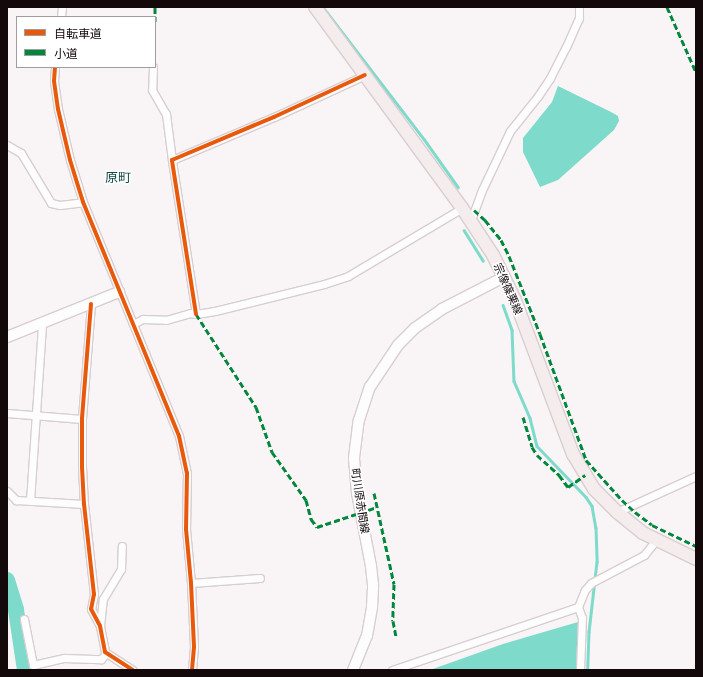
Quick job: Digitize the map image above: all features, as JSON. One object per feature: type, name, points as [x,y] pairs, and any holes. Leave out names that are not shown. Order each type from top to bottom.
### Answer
[{"type":"main road","name":"宗像篠栗線","points":[[315,7],[471,220],[504,277],[572,454],[594,489],[631,525],[656,540],[696,560]]},
{"type":"main road","name":"町川原赤間線","points":[[353,670],[367,636],[372,601],[372,566],[357,493],[354,458],[359,420],[370,387],[398,345],[415,328],[442,309],[504,277]]},
{"type":"main road","points":[[7,337],[119,292]]},
{"type":"street","points":[[471,220],[485,184],[510,131],[538,96],[550,78],[566,47],[579,18],[579,7]]},
{"type":"street","points":[[55,68],[54,82],[58,109],[70,160],[83,202],[179,436],[187,473],[186,529],[191,583],[194,647],[192,670]]},
{"type":"street","points":[[153,68],[152,90],[166,114],[196,314]]},
{"type":"street","points":[[172,160],[274,117],[365,75]]},
{"type":"street","points":[[7,145],[21,153],[51,203],[60,205],[83,202]]},
{"type":"street","points":[[133,324],[143,319],[166,320],[196,314],[324,284],[348,276],[462,208]]},
{"type":"street","points":[[91,304],[82,419],[84,504],[94,594],[91,609],[100,626],[105,652],[133,670]]},
{"type":"street","points":[[30,501],[42,324]]},
{"type":"street","points":[[7,413],[82,419]]},
{"type":"street","points":[[617,512],[696,476]]},
{"type":"street","points":[[7,491],[16,500],[84,504]]},
{"type":"street","points":[[580,670],[582,618],[578,607],[585,590],[591,583],[644,555],[656,540]]},
{"type":"street","points":[[100,626],[103,599],[121,569],[122,546]]},
{"type":"street","points":[[191,583],[260,578]]},
{"type":"street","points":[[392,670],[578,607]]},
{"type":"street","points":[[24,619],[33,664],[64,658],[100,659],[107,653]]},
{"type":"shaded area","points":[[558,86],[618,116],[619,121],[614,130],[558,180],[540,187],[523,152],[523,138],[552,102]]},
{"type":"shaded area","points":[[578,622],[580,627],[578,670],[430,670],[503,644]]},
{"type":"waterway","points":[[323,7],[424,139],[458,187]]},
{"type":"waterway","points":[[464,230],[483,261]]},
{"type":"waterway","points":[[503,305],[512,330],[514,381],[530,418],[537,446],[586,497],[592,506],[596,528],[597,562],[589,632],[588,670]]},
{"type":"waterway","points":[[7,580],[16,610],[25,670]]},
{"type":"marked path","points":[[155,7],[155,16]]},
{"type":"marked path","points":[[667,7],[696,72]]},
{"type":"marked path","points":[[474,210],[485,220],[501,240],[509,256],[540,334],[586,460],[622,500],[635,512],[652,525],[696,546]]},
{"type":"marked path","points":[[196,314],[256,407],[272,452],[306,500],[311,519],[317,527],[377,507]]},
{"type":"marked path","points":[[523,417],[532,447],[537,455],[559,475],[568,487],[585,475]]},
{"type":"marked path","points":[[374,493],[394,584],[393,621],[396,637]]},
{"type":"cycle path","points":[[55,68],[54,81],[58,109],[70,160],[83,202],[179,436],[187,473],[186,529],[191,583],[194,647],[192,670]]},
{"type":"cycle path","points":[[196,314],[172,160],[274,117],[365,75]]},
{"type":"cycle path","points":[[91,304],[82,419],[84,504],[94,594],[91,609],[100,626],[105,652],[133,670]]},
{"type":"district","name":"原町","points":[[118,177]]}]
